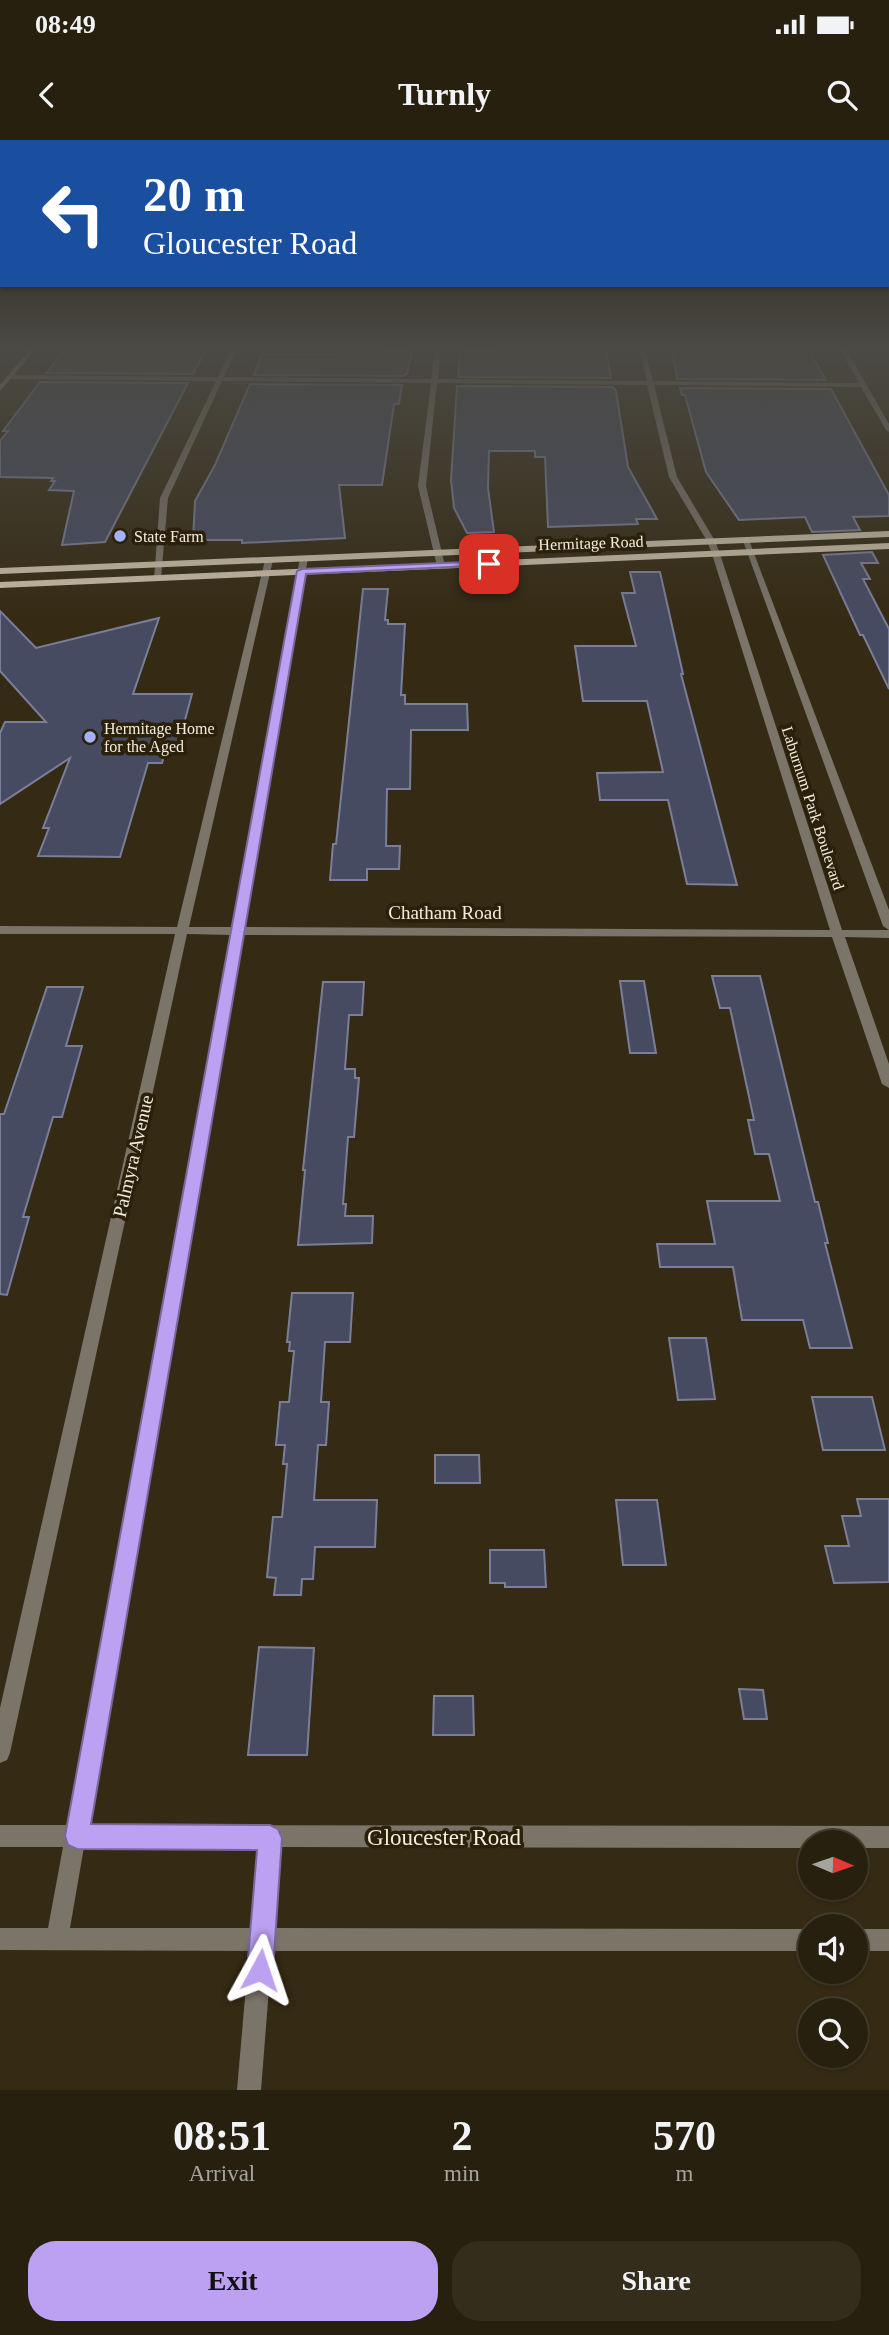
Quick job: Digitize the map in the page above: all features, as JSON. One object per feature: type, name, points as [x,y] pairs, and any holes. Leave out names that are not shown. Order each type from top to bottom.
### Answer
[{"type":"main road","name":"Hermitage Road","points":[[303,565],[437,553],[889,534]]},
{"type":"main road","name":"Hermitage Road","points":[[0,571],[159,564],[441,566],[889,546]]},
{"type":"main road","name":"Hermitage Road","points":[[0,584],[158,578],[267,566]]},
{"type":"street","points":[[158,578],[164,498],[191,440]]},
{"type":"street","points":[[428,440],[422,486],[441,566]]},
{"type":"street","name":"Laburnum Park Boulevard","points":[[664,440],[673,477],[716,554],[837,933],[889,1084]]},
{"type":"street","name":"Laburnum Park Boulevard","points":[[745,540],[889,926]]},
{"type":"street","points":[[57,1939],[303,565]]},
{"type":"street","name":"Palmyra Avenue","points":[[0,1753],[267,566]]},
{"type":"street","name":"Chatham Road","points":[[0,930],[889,934]]},
{"type":"street","name":"Gloucester Road","points":[[0,1836],[889,1837]]},
{"type":"street","points":[[249,2090],[270,1838]]},
{"type":"street","points":[[0,1939],[798,1940]]},
{"type":"street","points":[[868,1940],[889,1940]]},
{"type":"building","points":[[158,440],[105,542],[62,545],[74,491],[49,490],[55,481],[51,481],[53,478],[0,477],[0,441]]},
{"type":"building","points":[[226,440],[389,440],[382,485],[339,485],[345,538],[242,543],[242,540],[193,540],[195,501]]},
{"type":"building","points":[[454,440],[624,440],[628,467],[657,519],[636,519],[638,524],[548,527],[545,457],[535,457],[535,451],[489,451],[488,488],[494,532],[467,533],[454,508],[451,480]]},
{"type":"building","points":[[697,440],[859,440],[889,495],[889,516],[853,517],[860,530],[812,532],[805,517],[739,520],[706,472]]},
{"type":"building","points":[[872,552],[878,563],[861,563],[870,579],[863,579],[889,629],[889,689],[863,635],[860,635],[823,555]]},
{"type":"building","points":[[630,572],[660,572],[681,674],[737,885],[687,884],[668,800],[600,800],[597,773],[663,772],[647,701],[583,701],[575,646],[636,646],[622,593],[635,593]]},
{"type":"building","points":[[363,589],[388,589],[385,620],[388,620],[388,624],[405,624],[401,695],[405,695],[405,704],[467,704],[468,730],[411,730],[410,789],[387,789],[386,846],[400,846],[399,869],[367,869],[367,880],[330,880],[333,844],[336,844]]},
{"type":"building","name":"Hermitage Home for the Aged","points":[[0,611],[36,648],[159,618],[133,694],[192,694],[178,746],[167,746],[162,763],[148,763],[120,857],[38,856],[49,828],[43,828],[70,758],[0,804],[0,733],[5,722],[46,722],[0,671]]},
{"type":"building","points":[[712,976],[760,976],[852,1348],[810,1348],[803,1320],[742,1320],[733,1267],[660,1267],[657,1244],[715,1244],[707,1201],[780,1201],[769,1154],[755,1154],[748,1120],[754,1120],[730,1008],[720,1008]]},
{"type":"building","points":[[620,981],[644,981],[656,1053],[630,1053]]},
{"type":"building","points":[[323,982],[364,982],[362,1015],[349,1015],[345,1069],[355,1069],[355,1078],[359,1078],[354,1137],[348,1137],[343,1204],[346,1204],[345,1216],[373,1216],[372,1243],[298,1245],[303,1170]]},
{"type":"building","points":[[47,987],[83,987],[66,1046],[82,1046],[62,1117],[53,1117],[23,1217],[29,1217],[7,1295],[0,1294],[0,1114],[4,1114]]},
{"type":"building","points":[[292,1293],[353,1293],[350,1342],[325,1342],[321,1402],[329,1402],[326,1445],[318,1445],[314,1500],[377,1500],[375,1547],[315,1547],[313,1579],[302,1579],[301,1595],[274,1595],[276,1578],[267,1577],[273,1517],[282,1517],[287,1464],[283,1464],[285,1445],[276,1445],[280,1402],[289,1402],[294,1351],[289,1351],[290,1342],[287,1342]]},
{"type":"building","points":[[669,1338],[706,1338],[715,1399],[678,1400]]},
{"type":"building","points":[[812,1397],[872,1397],[885,1450],[823,1450]]},
{"type":"building","points":[[435,1455],[479,1455],[480,1483],[435,1483]]},
{"type":"building","points":[[857,1499],[889,1499],[889,1582],[834,1583],[825,1546],[849,1546],[842,1516],[861,1516]]},
{"type":"building","points":[[616,1500],[657,1500],[666,1565],[623,1565]]},
{"type":"building","points":[[490,1550],[544,1550],[546,1587],[505,1587],[505,1583],[490,1583]]},
{"type":"building","points":[[259,1647],[314,1648],[307,1755],[248,1755]]},
{"type":"building","points":[[739,1689],[763,1690],[767,1719],[744,1719]]},
{"type":"building","points":[[434,1696],[473,1696],[474,1735],[433,1735]]},
{"type":"place","name":"State Farm","points":[[120,536]]},
{"type":"place","name":"Hermitage Home for the Aged","points":[[90,737]]},
{"type":"route","points":[[260,1970],[270,1838],[77,1836],[231,958],[302,571],[489,564]]}]
